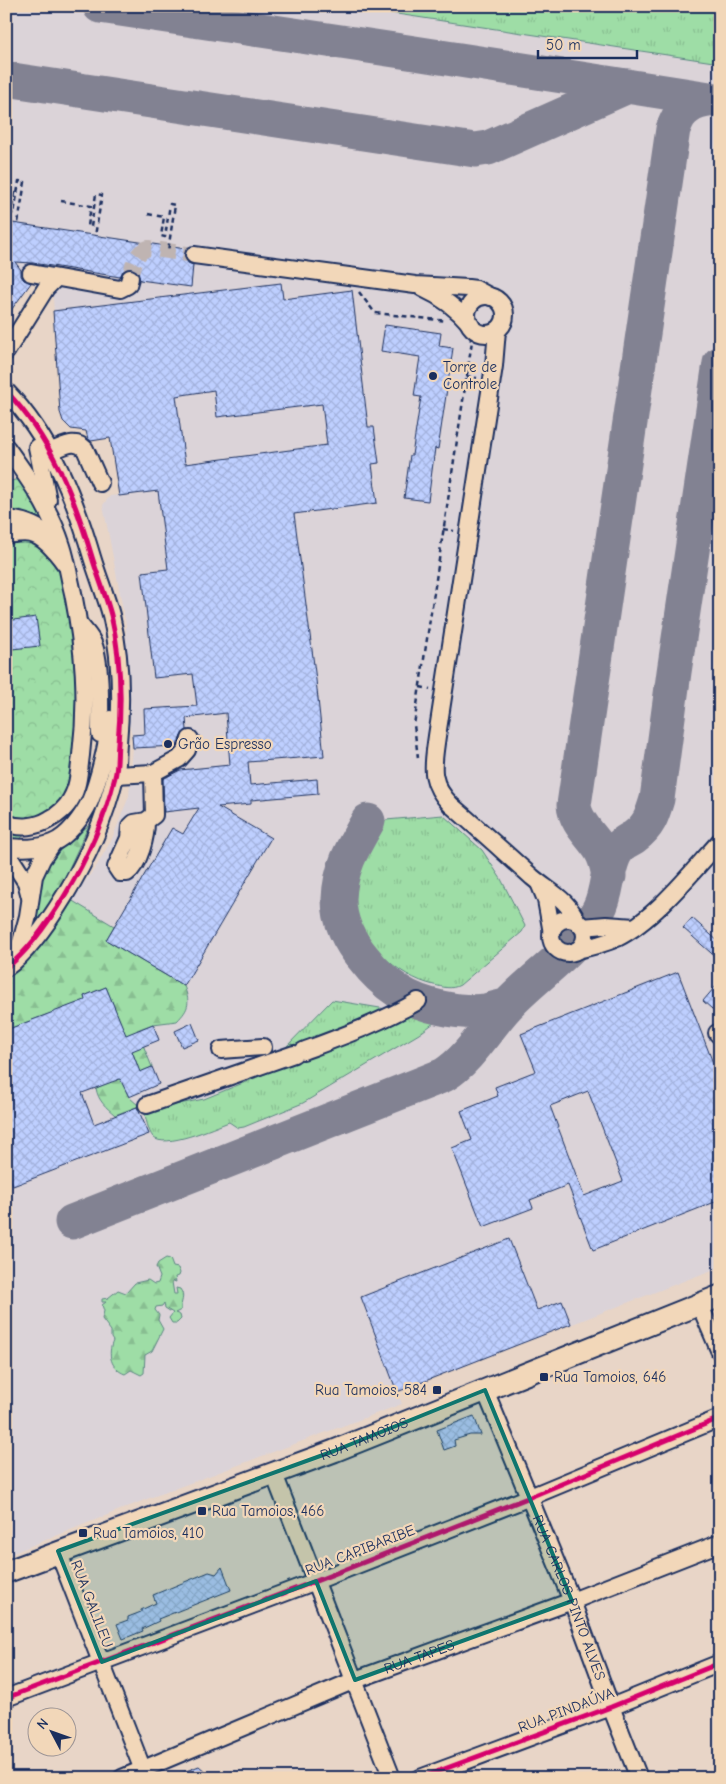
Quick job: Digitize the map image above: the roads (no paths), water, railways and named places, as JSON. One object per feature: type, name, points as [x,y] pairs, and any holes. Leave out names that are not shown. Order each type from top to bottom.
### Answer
[{"type":"main road","name":"RUA TAMOIOS","points":[[6,1572],[58,1551],[274,1474],[720,1296]]},
{"type":"street","points":[[194,255],[415,285],[476,289],[501,303],[505,315],[504,321],[497,330],[483,333],[467,328]]},
{"type":"street","points":[[30,273],[120,289],[128,285],[130,278]]},
{"type":"street","points":[[6,352],[46,288],[56,278]]},
{"type":"street","points":[[415,285],[446,301],[458,310],[467,328],[482,339],[494,366]]},
{"type":"street","points":[[467,328],[468,313],[473,302],[478,298],[491,297]]},
{"type":"street","points":[[497,330],[494,366],[433,763],[434,780],[441,795],[451,805],[572,910],[585,938],[577,950]]},
{"type":"street","points":[[6,391],[25,411],[81,520],[110,614],[120,666],[121,715],[116,775],[100,823],[79,871],[54,914],[8,967]]},
{"type":"street","points":[[44,449],[73,443],[82,445],[100,483]]},
{"type":"street","points":[[6,447],[52,517]]},
{"type":"street","points":[[6,823],[13,826],[28,827],[42,824],[64,808],[76,788],[85,722],[84,658],[79,624],[62,546],[42,479],[44,449]]},
{"type":"street","points":[[6,519],[20,520],[31,524],[62,546]]},
{"type":"street","points":[[6,535],[30,534],[36,536],[53,550],[67,568]]},
{"type":"street","points":[[30,899],[26,882],[6,849],[32,848],[53,843],[65,835],[76,823],[90,801],[104,754],[110,724],[110,614]]},
{"type":"street","points":[[79,624],[93,642],[96,652],[100,703],[100,742],[104,754]]},
{"type":"street","points":[[116,775],[153,773],[178,759],[187,750],[190,739]]},
{"type":"street","points":[[146,821],[154,815],[153,773]]},
{"type":"street","points":[[540,883],[546,900],[552,939],[558,950],[564,953],[571,953],[618,938],[651,915],[720,841]]},
{"type":"street","points":[[8,967],[21,942],[28,916],[34,876],[38,866],[53,843]]},
{"type":"street","points":[[552,933],[554,927],[565,920],[572,920],[580,925],[635,927]]},
{"type":"street","points":[[147,1104],[298,1053],[372,1024],[418,1001]]},
{"type":"street","points":[[221,1050],[263,1047]]},
{"type":"street","points":[[240,1049],[247,1071]]},
{"type":"street","points":[[699,1303],[720,1352]]},
{"type":"street","name":"RUA CARLOS PINTO ALVES","points":[[484,1390],[572,1601],[639,1778]]},
{"type":"street","name":"RUA CAPIBARIBE","points":[[6,1698],[316,1581],[530,1497],[720,1418]]},
{"type":"street","points":[[274,1474],[392,1778]]},
{"type":"street","name":"RUA TAPES","points":[[122,1778],[144,1774],[355,1680],[572,1601],[720,1543]]},
{"type":"street","name":"RUA GALILEU","points":[[58,1551],[144,1774]]},
{"type":"street","name":"RUA PINDAÚVA","points":[[420,1778],[611,1707],[720,1662]]},
{"type":"tunnel","points":[[130,278],[137,257],[143,250],[148,248],[194,255]]},
{"type":"place","name":"Torre de Controle","points":[[433,376]]},
{"type":"place","name":"Grão Espresso","points":[[168,744]]},
{"type":"place","name":"Rua Tamoios, 646","points":[[544,1377]]},
{"type":"place","name":"Rua Tamoios, 584","points":[[437,1390]]},
{"type":"place","name":"Rua Tamoios, 466","points":[[202,1511]]},
{"type":"place","name":"Rua Tamoios, 410","points":[[83,1533]]}]
